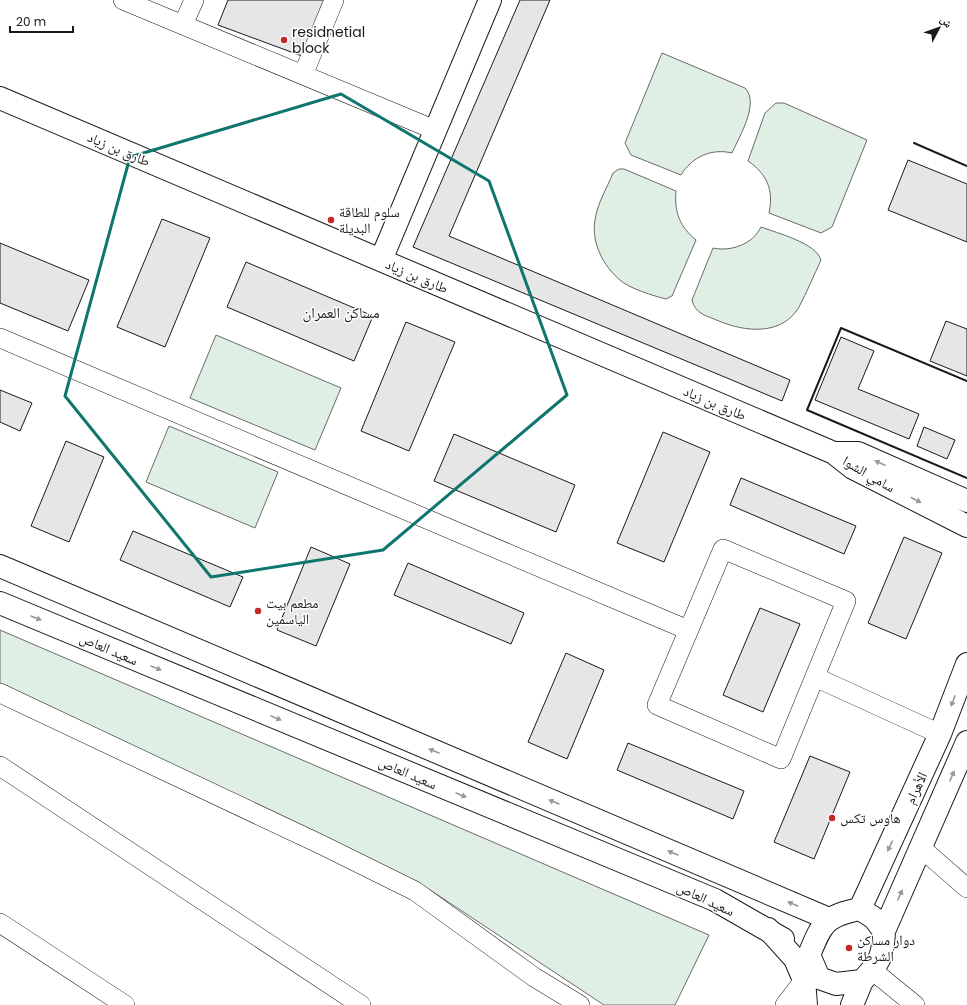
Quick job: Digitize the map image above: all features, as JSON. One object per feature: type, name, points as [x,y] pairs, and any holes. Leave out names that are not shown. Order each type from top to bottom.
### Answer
[{"type":"main road","points":[[381,260],[490,0]]},
{"type":"main road","name":"طارق بن زياد","points":[[0,98],[834,453]]},
{"type":"main road","name":"سامي الشوا","points":[[834,453],[858,453],[967,501]]},
{"type":"main road","name":"سامي الشوا","points":[[834,453],[853,468],[967,526]]},
{"type":"main road","points":[[0,566],[829,919]]},
{"type":"main road","name":"سعيد العاص","points":[[2,609],[715,900],[768,929],[809,956]]},
{"type":"main road","name":"الأهرام","points":[[860,909],[940,734],[967,664]]},
{"type":"main road","name":"الأهرام","points":[[884,930],[967,742]]},
{"type":"main road","points":[[810,1005],[812,979],[809,956],[817,936],[829,919],[845,912],[860,909],[874,918],[884,930],[884,952],[867,976],[852,1005]]},
{"type":"main road","points":[[768,929],[812,979],[836,984],[867,976]]},
{"type":"main road","points":[[806,1005],[812,979]]},
{"type":"street","points":[[123,0],[435,130]]},
{"type":"street","points":[[183,25],[194,0]]},
{"type":"street","points":[[303,75],[334,0]]},
{"type":"street","points":[[0,338],[688,630]]},
{"type":"street","points":[[723,549],[846,601],[815,677],[781,759],[658,705],[723,549]]},
{"type":"street","points":[[815,677],[940,734]]},
{"type":"street","points":[[0,692],[322,845],[415,891],[534,977],[580,1005]]},
{"type":"street","points":[[0,766],[361,1005]]},
{"type":"street","points":[[921,848],[967,888]]},
{"type":"street","points":[[0,923],[125,1005]]},
{"type":"street","points":[[867,976],[915,1005]]},
{"type":"street","points":[[785,1005],[812,979]]},
{"type":"highlighted area","points":[[341,94],[489,181],[567,395],[383,550],[211,577],[65,396],[130,157]]},
{"type":"green space","points":[[662,53],[745,88],[749,94],[750,102],[747,120],[732,153],[717,152],[703,155],[691,163],[681,175],[631,155],[625,143]]},
{"type":"green space","points":[[776,103],[784,103],[867,140],[832,227],[821,233],[769,213],[770,190],[768,183],[760,171],[748,161],[765,113]]},
{"type":"green space","points":[[619,169],[624,169],[676,191],[676,206],[679,218],[686,230],[696,240],[672,296],[666,299],[624,283],[608,268],[597,245],[594,228],[598,208],[613,173]]},
{"type":"green space","points":[[761,227],[795,239],[812,249],[818,254],[821,260],[799,307],[792,316],[783,323],[762,329],[740,328],[706,316],[696,308],[692,300],[713,248],[727,249],[741,245],[753,238]]},
{"type":"green space","points":[[216,335],[341,388],[315,450],[190,398]]},
{"type":"green space","points":[[169,426],[278,472],[255,528],[146,482]]},
{"type":"green space","points":[[0,630],[709,935],[675,1005],[604,1005],[418,882],[0,687]]},
{"type":"building","name":"residnetial block","points":[[228,0],[324,0],[302,56],[218,25]]},
{"type":"building","points":[[520,0],[550,0],[449,236],[790,380],[782,401],[413,247]]},
{"type":"building","points":[[908,160],[967,184],[967,242],[888,210]]},
{"type":"building","points":[[162,219],[210,238],[165,347],[117,327]]},
{"type":"building","points":[[0,243],[89,280],[68,331],[0,303]]},
{"type":"building","points":[[246,262],[373,316],[354,361],[227,307]]},
{"type":"building","points":[[946,321],[967,329],[967,376],[930,361]]},
{"type":"building","points":[[406,322],[455,342],[409,451],[361,431]]},
{"type":"building","points":[[841,337],[874,351],[858,389],[919,414],[909,439],[815,400]]},
{"type":"building","points":[[0,390],[32,403],[20,431],[0,422]]},
{"type":"building","points":[[924,427],[955,440],[947,459],[917,446]]},
{"type":"building","points":[[663,432],[710,452],[664,562],[617,543]]},
{"type":"building","points":[[454,434],[575,485],[556,532],[434,481]]},
{"type":"building","points":[[66,441],[104,457],[69,542],[31,526]]},
{"type":"building","points":[[741,478],[856,526],[844,554],[730,505]]},
{"type":"building","points":[[133,531],[243,577],[230,607],[120,560]]},
{"type":"building","points":[[904,537],[942,553],[906,639],[868,623]]},
{"type":"building","points":[[311,547],[350,564],[316,646],[277,630]]},
{"type":"building","points":[[408,563],[524,613],[511,644],[394,595]]},
{"type":"building","points":[[760,608],[800,624],[763,712],[723,695]]},
{"type":"building","points":[[566,653],[604,670],[567,759],[528,742]]},
{"type":"building","points":[[628,743],[744,791],[733,819],[617,770]]},
{"type":"building","points":[[810,756],[850,772],[814,859],[774,842]]},
{"type":"wall","points":[[914,143],[967,166]]},
{"type":"wall","points":[[967,381],[841,328],[807,410],[967,478]]},
{"type":"place","name":"residnetial block","points":[[284,40]]},
{"type":"place","name":"سلوم للطاقة البديلة","points":[[331,220]]},
{"type":"place","name":"مطعم بيت الياسمين","points":[[258,611]]},
{"type":"place","name":"هاوس تكس","points":[[832,818]]},
{"type":"place","name":"دوار مساكن الشرطة","points":[[849,948]]},
{"type":"district","name":"مساكن العمران","points":[[341,312]]}]
